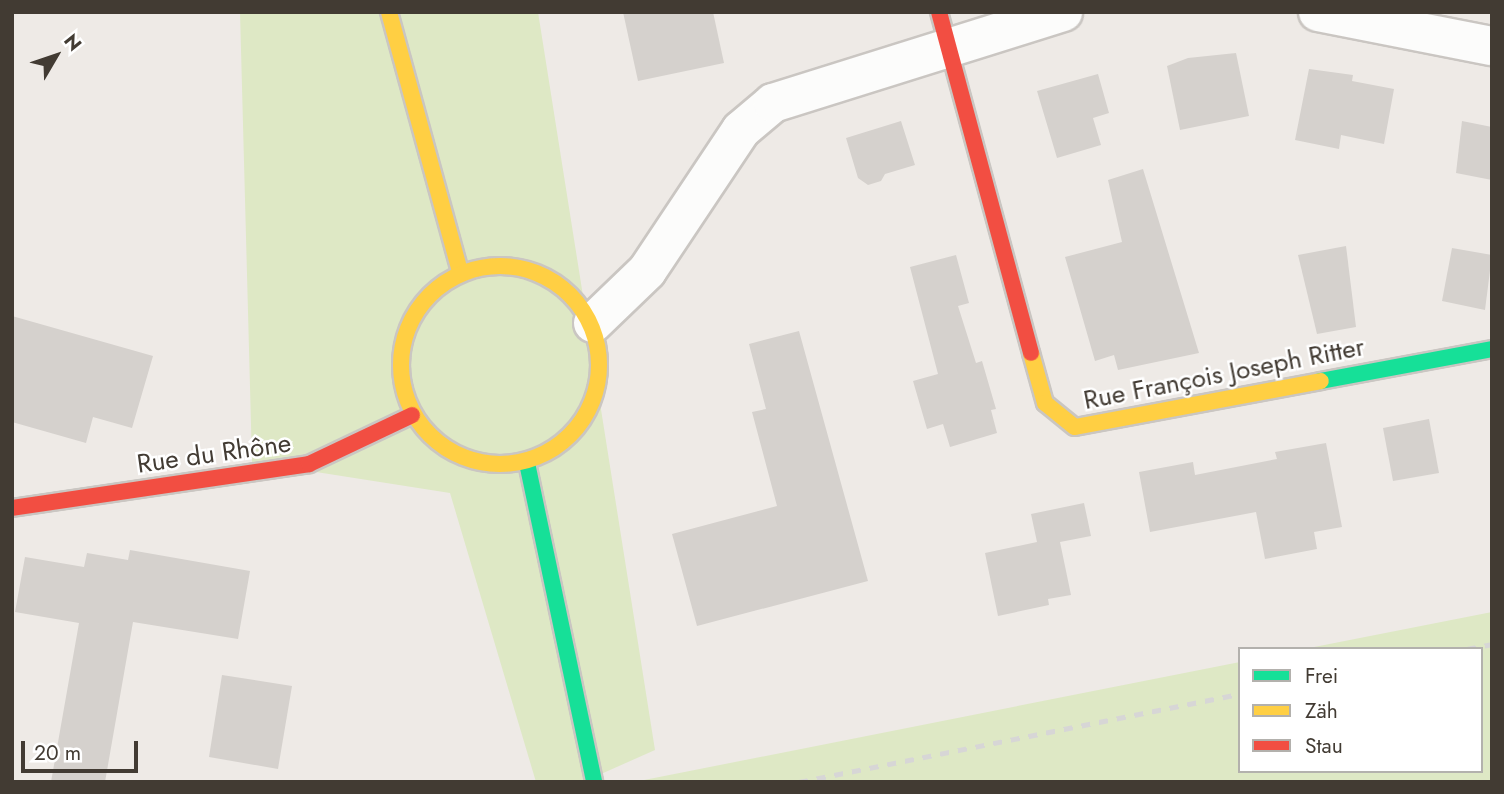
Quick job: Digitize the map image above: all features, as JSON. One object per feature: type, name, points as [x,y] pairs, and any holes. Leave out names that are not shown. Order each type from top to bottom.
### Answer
[{"type":"main road","points":[[389,12],[460,271]]},
{"type":"main road","name":"Rue François Joseph Ritter","points":[[943,30],[1045,404],[1075,427],[1492,349]]},
{"type":"main road","points":[[516,266],[567,290],[593,323],[598,387],[577,430],[527,463],[484,465],[439,445],[412,415],[399,368],[418,306],[460,271],[516,266]]},
{"type":"main road","name":"Rue du Rhône","points":[[12,508],[309,464],[412,415]]},
{"type":"main road","points":[[527,463],[594,782]]},
{"type":"street","points":[[593,323],[647,271],[741,130],[773,103],[943,30],[1063,12]]},
{"type":"street","points":[[1318,12],[1492,47]]},
{"type":"green space","points":[[240,12],[538,12],[655,750],[583,782],[536,782],[450,493],[252,462]]},
{"type":"green space","points":[[1492,612],[1492,782],[634,782],[1238,662],[1238,773],[1483,773],[1483,647],[1314,647]]},
{"type":"building","points":[[623,12],[713,12],[724,63],[638,81]]},
{"type":"building","points":[[1236,53],[1249,116],[1180,130],[1167,66],[1188,58]]},
{"type":"building","points":[[1309,69],[1353,75],[1352,81],[1394,89],[1384,144],[1341,135],[1339,149],[1295,140]]},
{"type":"building","points":[[1098,74],[1109,113],[1093,118],[1101,145],[1057,158],[1037,91]]},
{"type":"building","points":[[901,121],[915,165],[885,174],[881,181],[868,185],[858,178],[846,138]]},
{"type":"building","points":[[1462,121],[1492,127],[1492,180],[1456,173]]},
{"type":"building","points":[[1143,169],[1199,353],[1118,370],[1114,355],[1095,361],[1065,257],[1122,242],[1108,180]]},
{"type":"building","points":[[1346,246],[1356,327],[1317,334],[1298,255]]},
{"type":"building","points":[[1452,248],[1492,255],[1485,310],[1442,301]]},
{"type":"building","points":[[956,255],[969,303],[958,306],[976,363],[982,361],[996,409],[991,410],[997,433],[950,447],[943,424],[927,429],[913,381],[938,374],[910,267]]},
{"type":"building","points":[[12,316],[153,356],[132,428],[93,417],[86,443],[12,422]]},
{"type":"building","points":[[799,331],[868,581],[697,626],[672,534],[777,506],[752,412],[766,409],[749,344]]},
{"type":"building","points":[[1429,419],[1439,473],[1393,481],[1383,428]]},
{"type":"building","points":[[1326,443],[1342,527],[1314,532],[1317,549],[1265,559],[1256,512],[1150,532],[1139,472],[1193,462],[1195,475],[1277,459],[1275,452]]},
{"type":"building","points":[[1084,503],[1091,536],[1060,542],[1071,595],[1048,599],[1049,605],[998,616],[985,553],[1037,542],[1031,514]]},
{"type":"building","points":[[130,550],[250,571],[238,639],[133,622],[105,782],[51,782],[79,623],[15,612],[25,557],[84,567],[87,553],[128,560]]},
{"type":"building","points":[[222,675],[292,686],[278,769],[209,757]]},
{"type":"railway","points":[[1477,647],[1492,644]]},
{"type":"railway","points":[[799,782],[1238,694]]},
{"type":"traffic: fast","points":[[1321,381],[1492,349]]},
{"type":"traffic: fast","points":[[527,463],[594,782]]},
{"type":"traffic: slow","points":[[389,12],[460,271]]},
{"type":"traffic: slow","points":[[500,266],[538,274],[570,295],[591,327],[599,365],[591,403],[570,435],[538,456],[500,464],[462,456],[430,435],[409,403],[401,365],[409,327],[430,295],[462,274],[500,266]]},
{"type":"traffic: slow","points":[[1031,353],[1045,403],[1075,427],[1321,381]]},
{"type":"traffic: jam","points":[[939,12],[1031,353]]},
{"type":"traffic: jam","points":[[12,508],[309,464],[412,415]]}]
